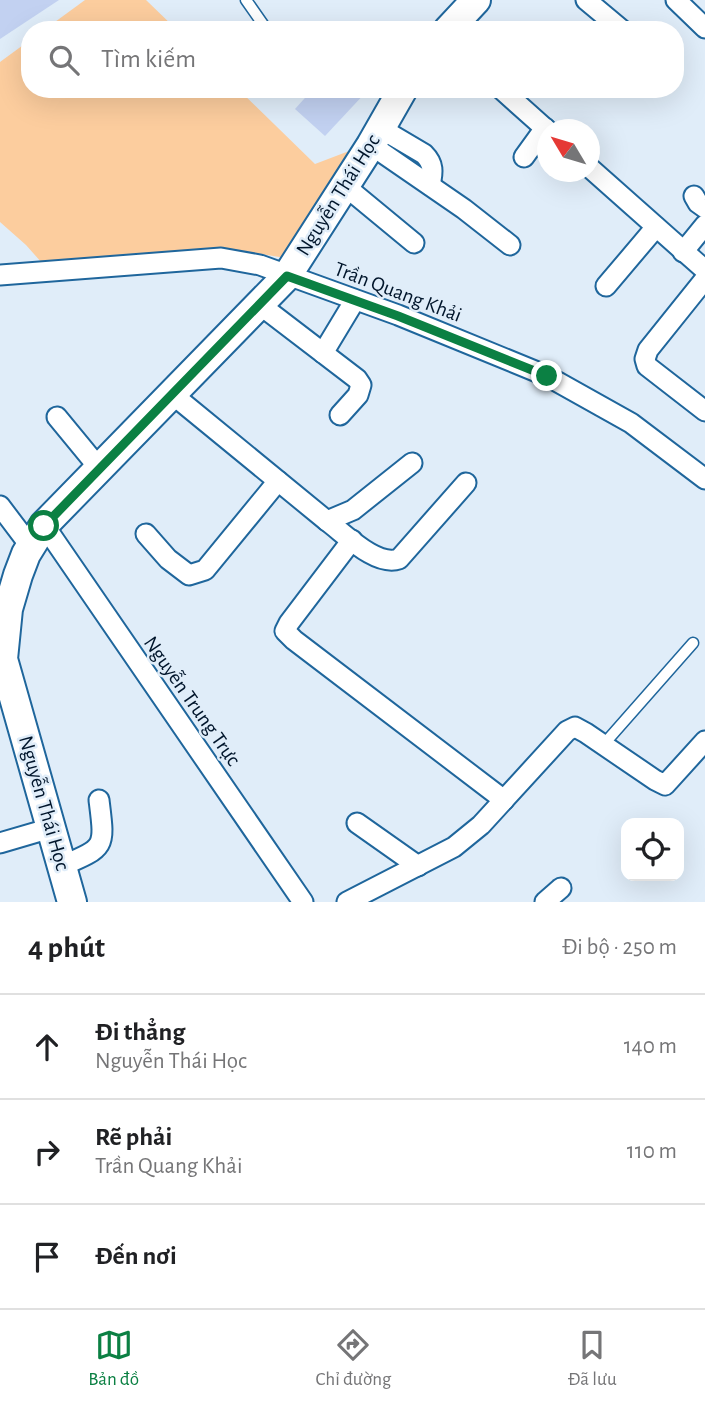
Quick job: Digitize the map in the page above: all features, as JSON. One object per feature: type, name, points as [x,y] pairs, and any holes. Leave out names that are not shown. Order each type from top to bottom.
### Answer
[{"type":"street","points":[[456,21],[476,0]]},
{"type":"street","points":[[586,0],[611,21]]},
{"type":"street","points":[[676,0],[705,28]]},
{"type":"street","name":"Nguyễn Thái Học","points":[[72,902],[3,659],[4,611],[18,575],[37,536],[99,468],[287,276],[398,98]]},
{"type":"street","points":[[511,98],[537,122]]},
{"type":"street","points":[[375,136],[430,185],[510,244]]},
{"type":"street","points":[[524,158],[537,141]]},
{"type":"street","points":[[600,177],[705,270]]},
{"type":"street","points":[[345,186],[414,243]]},
{"type":"street","points":[[684,252],[705,225]]},
{"type":"street","points":[[606,286],[656,227]]},
{"type":"street","name":"Trần Quang Khải","points":[[0,275],[221,258],[260,265],[547,376],[631,423],[705,480]]},
{"type":"street","points":[[705,279],[648,351],[645,359],[647,366],[705,411]]},
{"type":"street","points":[[323,353],[355,300]]},
{"type":"street","points":[[260,304],[362,385],[358,395],[340,415]]},
{"type":"street","points":[[172,394],[327,521],[385,562],[399,559],[466,483]]},
{"type":"street","points":[[57,418],[99,468]]},
{"type":"street","points":[[327,521],[354,510],[412,463]]},
{"type":"street","points":[[146,534],[168,559],[189,575],[205,570],[278,481]]},
{"type":"street","name":"Nguyễn Trung Trực","points":[[0,506],[37,536],[303,902]]},
{"type":"street","points":[[352,540],[285,631],[504,800]]},
{"type":"street","points":[[347,902],[454,847],[481,825],[566,731],[575,727],[666,785],[705,741]]},
{"type":"street","points":[[62,866],[94,852],[102,839],[99,800]]},
{"type":"street","points":[[357,823],[418,866]]},
{"type":"street","points":[[0,843],[51,828]]},
{"type":"street","points":[[545,902],[561,888]]},
{"type":"lane","points":[[246,0],[261,21]]},
{"type":"lane","points":[[604,744],[693,643]]},
{"type":"shaded area","points":[[85,0],[146,0],[168,21],[56,21]]},
{"type":"shaded area","points":[[21,47],[21,98],[247,98],[315,164],[357,148],[291,259],[232,249],[42,263],[0,222],[0,62]]},
{"type":"building","points":[[0,0],[59,0],[27,21],[21,21],[21,25],[0,39]]},
{"type":"building","points":[[305,98],[360,98],[325,136],[295,109]]},
{"type":"route","points":[[44,526],[287,276],[398,316],[547,376]]}]
